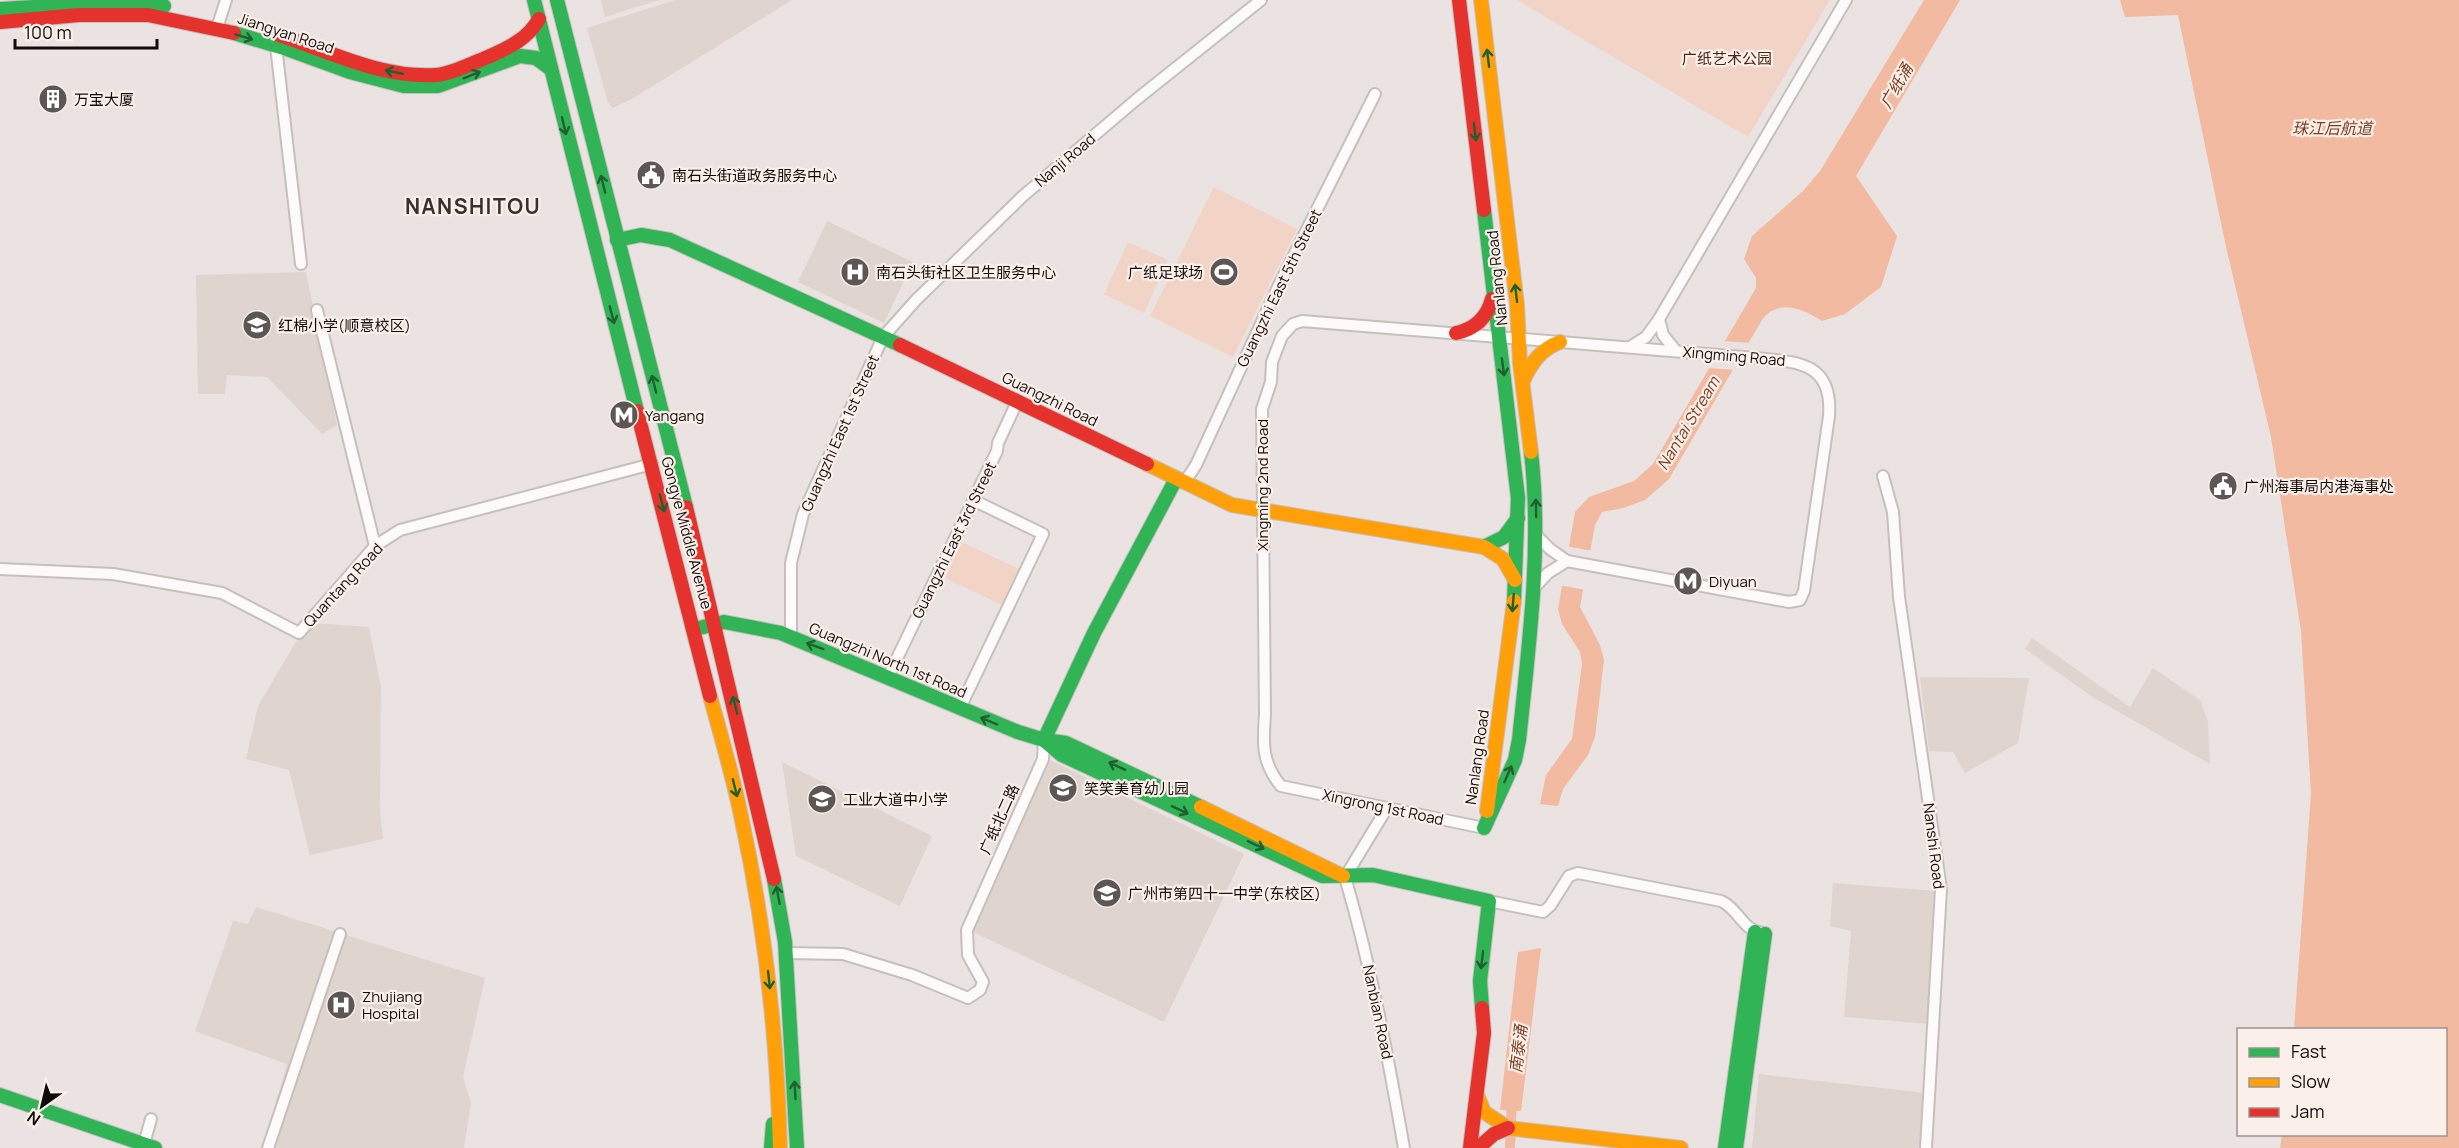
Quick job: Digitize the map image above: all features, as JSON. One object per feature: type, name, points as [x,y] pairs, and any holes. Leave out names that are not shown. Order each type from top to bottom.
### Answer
[{"type":"street","points":[[219,23],[226,0]]},
{"type":"street","name":"Gongye Middle Avenue","points":[[534,0],[588,223],[741,813],[768,974],[776,1080]]},
{"type":"street","points":[[556,0],[715,624],[768,845],[779,900],[785,953],[797,1148]]},
{"type":"street","name":"Nanji Road","points":[[883,337],[916,300],[1023,196],[1137,99],[1261,0]]},
{"type":"street","name":"Nanlang Road","points":[[1459,0],[1493,294],[1511,426],[1519,516],[1507,661],[1484,828]]},
{"type":"street","name":"Nanlang Road","points":[[1481,0],[1534,473],[1536,535],[1534,588],[1517,751],[1484,828]]},
{"type":"street","points":[[1630,348],[1641,341],[1659,319],[1845,0]]},
{"type":"street","name":"Jiangyan Road","points":[[0,9],[121,2],[171,7],[219,23],[389,71],[425,76],[438,75],[458,68],[515,43],[533,31],[539,19]]},
{"type":"street","name":"Jiangyan Road","points":[[0,22],[79,15],[148,15],[219,23],[350,72],[404,86],[438,86],[520,56],[536,58],[551,69]]},
{"type":"street","points":[[276,46],[301,264]]},
{"type":"street","name":"Guangzhi East 5th Street","points":[[1180,481],[1196,465],[1278,287],[1375,94]]},
{"type":"street","name":"Guangzhi Road","points":[[617,240],[633,236],[657,235],[883,337],[1232,506],[1484,547],[1503,559],[1515,580]]},
{"type":"street","points":[[1488,250],[1500,256],[1510,246]]},
{"type":"street","points":[[1456,333],[1469,330],[1480,322],[1489,309],[1493,294]]},
{"type":"street","points":[[317,310],[375,546]]},
{"type":"street","points":[[1659,319],[1663,335],[1681,352]]},
{"type":"street","name":"Xingming 2nd Road","points":[[1281,786],[1273,775],[1262,744],[1265,714],[1262,409],[1270,382],[1273,355],[1288,327],[1302,321],[1499,336]]},
{"type":"street","name":"Xingming Road","points":[[1499,336],[1796,362],[1806,365],[1819,376],[1828,401],[1829,416],[1804,591],[1800,600],[1789,602],[1562,561]]},
{"type":"street","name":"Guangzhi East 1st Street","points":[[790,637],[791,563],[803,514],[883,337]]},
{"type":"street","points":[[1523,383],[1540,353],[1552,344],[1560,342]]},
{"type":"street","name":"Guangzhi East 3rd Street","points":[[888,676],[974,500],[1017,402]]},
{"type":"street","points":[[1511,426],[1518,420],[1528,424]]},
{"type":"street","name":"Quantang Road","points":[[0,569],[113,574],[222,593],[299,633],[375,546],[399,530],[652,464]]},
{"type":"street","name":"Nanshi Road","points":[[1883,476],[1893,512],[1899,597],[1941,889],[1926,1148]]},
{"type":"street","name":"广纸北二路","points":[[785,953],[843,954],[912,975],[968,998],[980,990],[983,982],[968,955],[967,930],[1043,759],[1044,740],[1094,633],[1180,481]]},
{"type":"street","points":[[960,708],[1043,534],[974,500]]},
{"type":"street","points":[[1484,547],[1504,537],[1519,516]]},
{"type":"street","points":[[1534,588],[1562,561],[1536,535]]},
{"type":"street","name":"Guangzhi North 1st Road","points":[[695,629],[715,624],[736,623],[790,637],[1018,732],[1044,740],[1062,755],[1322,876],[1373,875],[1489,902]]},
{"type":"street","name":"Xingrong 1st Road","points":[[1281,786],[1484,828]]},
{"type":"street","points":[[1345,877],[1387,808]]},
{"type":"street","points":[[1470,1148],[1484,1033],[1480,975],[1489,902],[1543,912],[1550,906],[1569,876],[1578,873],[1721,901],[1733,910],[1747,927],[1760,933]]},
{"type":"street","name":"Nanbian Road","points":[[1345,877],[1361,934],[1388,1054],[1404,1148]]},
{"type":"street","points":[[1725,1148],[1760,933]]},
{"type":"street","points":[[1736,1148],[1760,933]]},
{"type":"street","points":[[268,1148],[340,934]]},
{"type":"street","points":[[771,1148],[776,1080]]},
{"type":"street","points":[[776,1080],[780,1148]]},
{"type":"street","points":[[1477,1092],[1478,1101],[1484,1112],[1508,1128],[1681,1148]]},
{"type":"street","points":[[0,1095],[149,1146],[152,1119]]},
{"type":"street","points":[[0,1104],[126,1148]]},
{"type":"street","points":[[1478,1148],[1494,1134],[1508,1128]]},
{"type":"shaded area","points":[[601,0],[659,0],[605,17]]},
{"type":"shaded area","points":[[675,0],[792,0],[632,99],[612,108],[608,102],[587,28]]},
{"type":"shaded area","name":"南石头街社区卫生服务中心","points":[[827,221],[913,262],[884,323],[798,282]]},
{"type":"shaded area","name":"红棉小学(顺意校区)","points":[[306,272],[337,425],[322,434],[267,377],[227,375],[225,394],[198,394],[196,275]]},
{"type":"shaded area","points":[[311,623],[369,627],[381,687],[380,811],[383,839],[310,855],[289,770],[246,759],[258,706],[294,645]]},
{"type":"shaded area","points":[[2032,638],[2130,707],[2153,668],[2201,701],[2208,722],[2210,764],[2094,698],[2025,649]]},
{"type":"shaded area","points":[[1920,677],[2029,678],[2018,743],[1965,773],[1953,752],[1929,751]]},
{"type":"shaded area","name":"广州市第四十一中学(东校区)","points":[[1048,759],[1244,854],[1164,1022],[971,931],[1021,825]]},
{"type":"shaded area","name":"工业大道中小学","points":[[782,762],[932,836],[900,906],[796,856]]},
{"type":"shaded area","points":[[1833,883],[1937,891],[1929,1024],[1844,1017],[1851,931],[1830,926]]},
{"type":"shaded area","name":"Zhujiang Hospital","points":[[256,907],[485,978],[463,1077],[471,1103],[464,1148],[263,1148],[287,1064],[195,1031],[233,921],[248,924]]},
{"type":"shaded area","points":[[1759,1074],[1926,1093],[1920,1148],[1752,1148]]},
{"type":"green space","name":"广纸艺术公园","points":[[1517,0],[1830,0],[1748,137]]},
{"type":"green space","name":"广纸足球场","points":[[1214,187],[1297,229],[1233,357],[1150,316]]},
{"type":"green space","points":[[1128,242],[1168,260],[1144,313],[1104,294]]},
{"type":"green space","points":[[962,542],[1019,569],[1002,605],[945,578]]},
{"type":"water","points":[[1924,0],[1960,0],[1856,176],[1897,236],[1881,287],[1845,314],[1822,321],[1791,308],[1783,307],[1768,313],[1669,479],[1645,500],[1602,512],[1595,525],[1580,607],[1600,645],[1604,660],[1595,737],[1588,755],[1563,789],[1558,806],[1540,804],[1546,775],[1572,739],[1582,664],[1580,652],[1562,624],[1558,609],[1575,512],[1589,497],[1634,481],[1653,464],[1756,288],[1756,278],[1744,259],[1752,236],[1803,191],[1820,171]]},
{"type":"water","name":"珠江后航道","points":[[2120,0],[2459,0],[2459,1148],[2280,1148],[2282,1136],[2447,1136],[2447,1028],[2294,1028],[2311,793],[2301,631],[2271,437],[2226,247],[2178,15],[2125,17]]},
{"type":"water","points":[[1541,948],[1521,1111],[1500,1110],[1518,952]]},
{"type":"pier","points":[[1722,341],[1752,343],[1737,370],[1706,368]]},
{"type":"pier","points":[[1565,546],[1593,551],[1585,590],[1559,585]]},
{"type":"waterway","name":"南泰涌","points":[[1510,1148],[1512,1096]]},
{"type":"traffic: fast","points":[[534,0],[637,411]]},
{"type":"traffic: fast","points":[[557,0],[686,507]]},
{"type":"traffic: fast","points":[[0,9],[121,2],[164,6]]},
{"type":"traffic: fast","points":[[234,33],[350,72],[404,86],[438,86],[520,56],[536,58],[551,69]]},
{"type":"traffic: fast","points":[[1484,210],[1518,498],[1514,601]]},
{"type":"traffic: fast","points":[[617,240],[641,235],[670,240],[900,345]]},
{"type":"traffic: fast","points":[[1484,828],[1515,760],[1519,740],[1535,560],[1531,452]]},
{"type":"traffic: fast","points":[[1044,740],[1094,633],[1176,479]]},
{"type":"traffic: fast","points":[[1484,547],[1504,537],[1518,518]]},
{"type":"traffic: fast","points":[[695,629],[724,622],[781,633],[1018,732],[1044,740],[1066,743],[1201,807]]},
{"type":"traffic: fast","points":[[1044,740],[1062,755],[1322,876],[1373,875],[1489,901],[1480,981],[1482,1008]]},
{"type":"traffic: fast","points":[[774,879],[785,942],[797,1148]]},
{"type":"traffic: fast","points":[[1725,1148],[1755,932]]},
{"type":"traffic: fast","points":[[1736,1148],[1765,934]]},
{"type":"traffic: fast","points":[[0,1095],[155,1148]]},
{"type":"traffic: fast","points":[[771,1148],[773,1124]]},
{"type":"traffic: slow","points":[[1481,0],[1517,305],[1520,363],[1531,452]]},
{"type":"traffic: slow","points":[[1523,381],[1537,357],[1560,342]]},
{"type":"traffic: slow","points":[[1147,464],[1232,505],[1484,547],[1503,559],[1515,580]]},
{"type":"traffic: slow","points":[[1487,811],[1514,601]]},
{"type":"traffic: slow","points":[[710,696],[738,801],[757,898],[773,1022],[780,1148]]},
{"type":"traffic: slow","points":[[1201,807],[1343,876]]},
{"type":"traffic: slow","points":[[1478,1097],[1484,1112],[1508,1128],[1681,1148]]},
{"type":"traffic: jam","points":[[1459,0],[1484,210]]},
{"type":"traffic: jam","points":[[0,22],[79,15],[148,15],[234,33]]},
{"type":"traffic: jam","points":[[279,35],[376,68],[396,73],[436,75],[462,68],[510,46],[529,32],[539,19]]},
{"type":"traffic: jam","points":[[1456,333],[1469,329],[1479,322],[1487,312],[1492,299]]},
{"type":"traffic: jam","points":[[900,345],[1147,464]]},
{"type":"traffic: jam","points":[[637,411],[710,696]]},
{"type":"traffic: jam","points":[[686,507],[774,879]]},
{"type":"traffic: jam","points":[[1470,1148],[1484,1033],[1482,1008]]},
{"type":"traffic: jam","points":[[1478,1148],[1494,1134],[1508,1128]]},
{"type":"place","name":"万宝大厦","points":[[53,99]]},
{"type":"place","name":"南石头街道政务服务中心","points":[[651,175]]},
{"type":"place","name":"南石头街社区卫生服务中心","points":[[855,272]]},
{"type":"place","name":"广纸足球场","points":[[1224,272]]},
{"type":"place","name":"红棉小学(顺意校区)","points":[[257,325]]},
{"type":"place","name":"Yangang","points":[[624,415]]},
{"type":"place","name":"广州海事局内港海事处","points":[[2223,486]]},
{"type":"place","name":"Diyuan","points":[[1688,581]]},
{"type":"place","name":"笑笑美育幼儿园","points":[[1063,788]]},
{"type":"place","name":"工业大道中小学","points":[[822,799]]},
{"type":"place","name":"广州市第四十一中学(东校区)","points":[[1107,893]]},
{"type":"place","name":"Zhujiang Hospital","points":[[341,1005]]},
{"type":"district","name":"NANSHITOU","points":[[473,206]]},
{"type":"water label","name":"广纸涌","points":[[1896,86]]},
{"type":"water label","name":"Nantai Stream","points":[[1688,423]]}]
